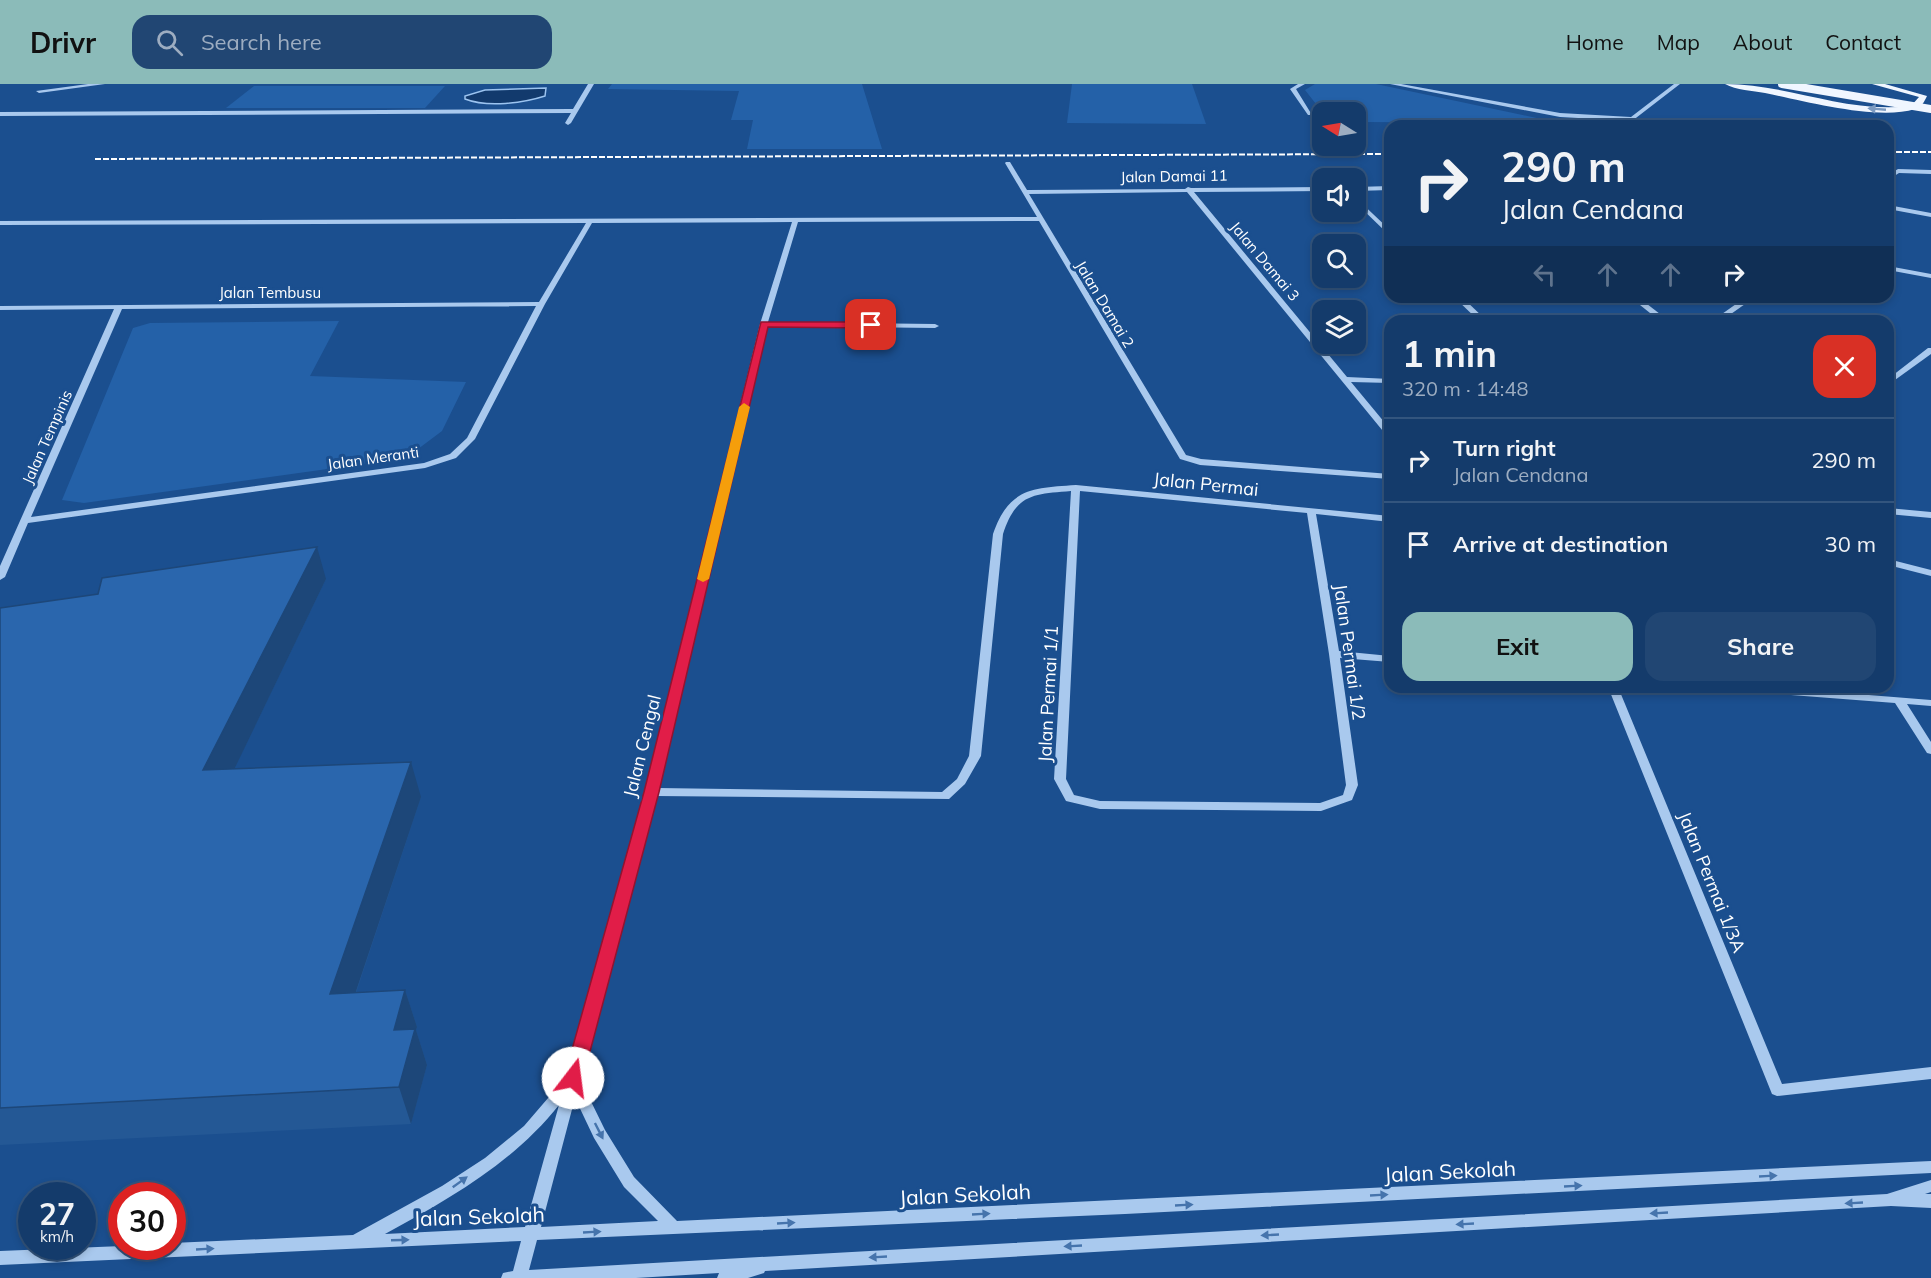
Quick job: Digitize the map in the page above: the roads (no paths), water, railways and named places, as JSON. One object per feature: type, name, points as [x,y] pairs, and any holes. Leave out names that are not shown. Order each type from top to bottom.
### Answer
[{"type":"main road","points":[[1729,84],[1878,110],[1913,108],[1920,104],[1923,96]]},
{"type":"main road","points":[[1782,84],[1931,109]]},
{"type":"main road","points":[[1819,84],[1931,102]]},
{"type":"main road","points":[[1876,84],[1923,96]]},
{"type":"main road","points":[[1905,84],[1923,96]]},
{"type":"street","points":[[39,91],[102,84]]},
{"type":"street","points":[[568,123],[591,84]]},
{"type":"street","points":[[1302,84],[1293,89],[1310,114]]},
{"type":"street","points":[[1393,84],[1560,115],[1632,119],[1676,84]]},
{"type":"street","points":[[0,114],[574,111]]},
{"type":"street","name":"Jalan Damai 2","points":[[1008,163],[1039,219],[1183,457],[1200,462],[1384,477]]},
{"type":"street","points":[[1894,174],[1898,171],[1931,172]]},
{"type":"street","points":[[1366,189],[1384,188]]},
{"type":"street","name":"Jalan Damai 3","points":[[1188,189],[1384,426]]},
{"type":"street","name":"Jalan Damai 11","points":[[1025,192],[1312,189]]},
{"type":"street","points":[[1894,208],[1931,215]]},
{"type":"street","points":[[1366,210],[1384,227]]},
{"type":"street","points":[[0,223],[1039,219]]},
{"type":"street","name":"Jalan Meranti","points":[[25,521],[425,465],[453,456],[471,439],[541,304],[590,221]]},
{"type":"street","name":"Jalan Cengal","points":[[519,1278],[533,1234],[651,792],[764,324],[795,221]]},
{"type":"street","points":[[1894,269],[1931,276]]},
{"type":"street","points":[[1464,303],[1477,315]]},
{"type":"street","points":[[1642,303],[1657,315]]},
{"type":"street","points":[[1725,315],[1742,303]]},
{"type":"street","name":"Jalan Tembusu","points":[[0,308],[541,304]]},
{"type":"street","name":"Jalan Tempinis","points":[[0,577],[119,307]]},
{"type":"street","points":[[764,324],[935,326]]},
{"type":"street","points":[[1894,378],[1931,350]]},
{"type":"street","points":[[1920,359],[1931,362]]},
{"type":"street","points":[[1347,379],[1384,381]]},
{"type":"street","name":"Jalan Permai","points":[[651,792],[945,796],[962,781],[975,756],[998,534],[1003,514],[1020,498],[1041,491],[1076,488],[1384,518]]},
{"type":"street","name":"Jalan Permai 1/1","points":[[1076,488],[1060,779],[1070,798],[1100,805],[1321,807],[1348,797]]},
{"type":"street","name":"Jalan Permai 1/2","points":[[1311,511],[1352,785],[1348,797]]},
{"type":"street","points":[[1894,511],[1931,515]]},
{"type":"street","points":[[1894,564],[1931,573]]},
{"type":"street","points":[[1334,654],[1384,658]]},
{"type":"street","name":"Jalan Permai 1/3A","points":[[1615,693],[1777,1090],[1931,1073]]},
{"type":"street","points":[[1801,693],[1931,703]]},
{"type":"street","points":[[1899,701],[1931,750]]},
{"type":"street","points":[[355,1242],[437,1199],[483,1166],[528,1130],[573,1078],[599,1134],[629,1182],[674,1228]]},
{"type":"street","name":"Jalan Sekolah","points":[[0,1258],[1931,1167]]},
{"type":"street","points":[[1887,1201],[1931,1186]]},
{"type":"street","points":[[509,1278],[1887,1201],[1931,1202]]},
{"type":"street","points":[[725,1278],[779,1262]]},
{"type":"railway","points":[[1894,152],[1931,152]]},
{"type":"railway","points":[[95,159],[1384,154]]}]
